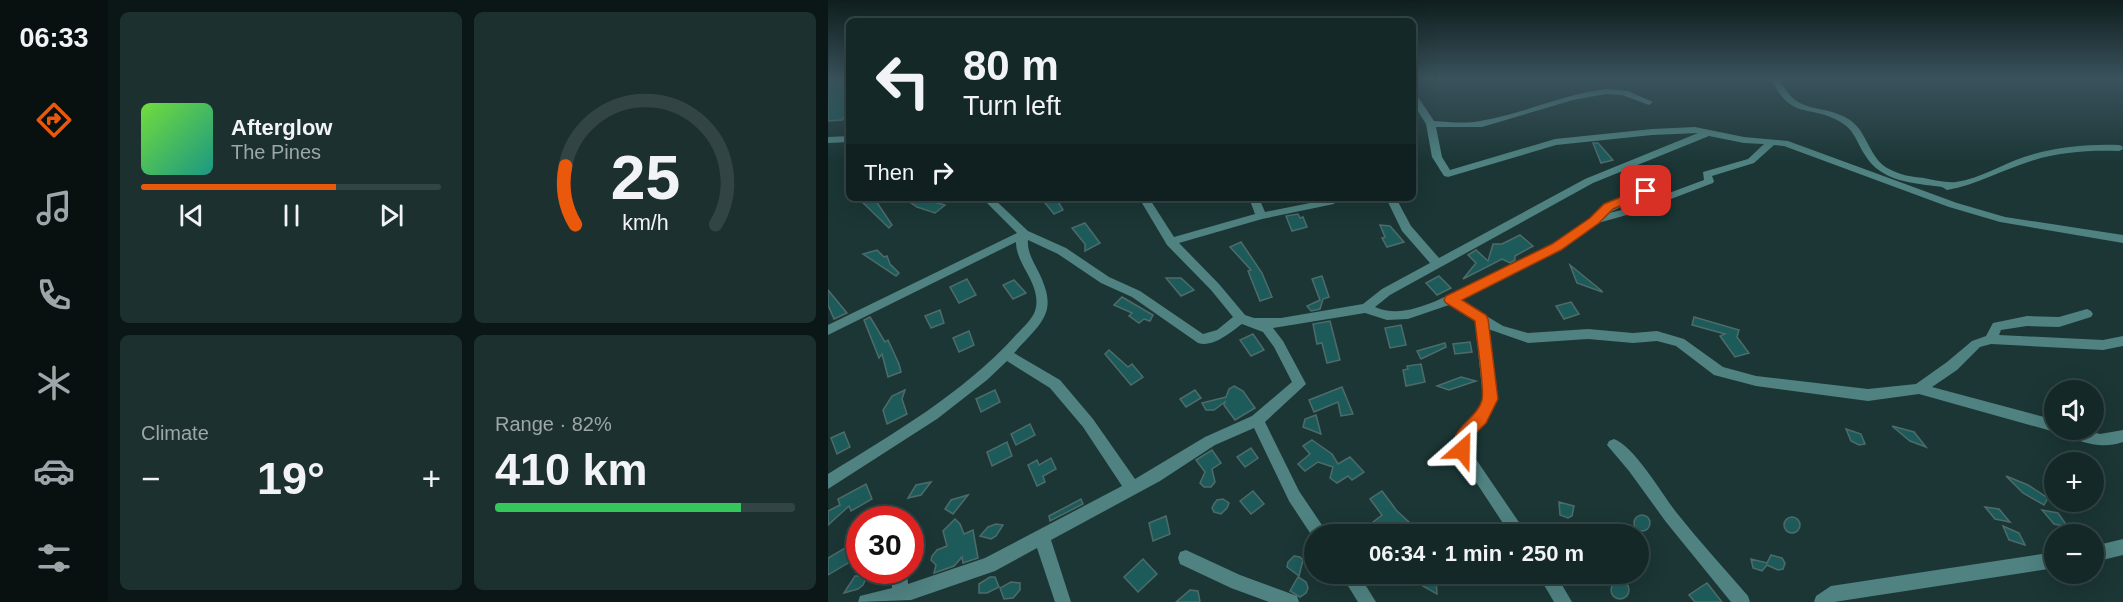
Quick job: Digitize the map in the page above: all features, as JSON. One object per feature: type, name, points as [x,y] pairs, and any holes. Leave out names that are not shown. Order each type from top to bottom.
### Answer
[{"type":"street","points":[[1419,106],[1431,124],[1437,157],[1448,174],[1555,142],[1695,130],[1707,134],[1785,143],[1953,205],[2004,220],[2123,239]]},
{"type":"street","points":[[1431,124],[1481,124],[1545,106]]},
{"type":"street","points":[[1798,106],[1850,124],[1872,159],[1884,171],[1955,186]]},
{"type":"street","points":[[1254,323],[1281,323],[1366,308],[1386,292],[1589,181],[1707,134]]},
{"type":"street","points":[[828,140],[846,139]]},
{"type":"street","points":[[1595,220],[1630,211],[1709,181],[1707,174],[1751,161],[1772,142]]},
{"type":"street","points":[[1917,192],[1955,186],[2027,159],[2054,153],[2091,146],[2119,148]]},
{"type":"street","points":[[1366,308],[1378,315],[1400,317],[1425,311],[1557,247],[1609,207],[1646,191]]},
{"type":"street","points":[[990,201],[1024,234],[1062,251],[1105,280],[1136,294],[1202,340],[1221,333],[1241,318]]},
{"type":"street","points":[[866,602],[901,594],[989,565],[1132,488],[1210,441],[1257,420],[1299,384],[1279,344],[1267,329],[1241,318],[1215,287],[1171,242],[1146,201]]},
{"type":"street","points":[[1255,201],[1261,216]]},
{"type":"street","points":[[1392,201],[1406,228],[1438,265]]},
{"type":"street","points":[[1171,242],[1261,216],[1330,202]]},
{"type":"street","points":[[828,330],[1024,234]]},
{"type":"street","points":[[828,482],[924,421],[1007,355],[1041,313],[1043,300],[1035,272],[1022,247],[1024,234]]},
{"type":"street","points":[[1450,300],[1498,329],[1528,338],[1588,334],[1633,338],[1657,336],[1680,342],[1719,371],[1756,381],[1868,395],[1919,389],[2044,423]]},
{"type":"street","points":[[1991,339],[1996,326],[2027,321],[2059,322],[2087,314]]},
{"type":"street","points":[[1481,319],[1490,399],[1480,418],[1463,435],[1462,450],[1512,524]]},
{"type":"street","points":[[1919,389],[1952,366],[1976,344],[1991,339],[2103,345],[2123,341]]},
{"type":"street","points":[[1007,355],[1055,384],[1088,423],[1132,488]]},
{"type":"street","points":[[1257,420],[1294,496],[1313,524]]},
{"type":"street","points":[[2095,440],[2110,441],[2123,436]]},
{"type":"street","points":[[1614,445],[1634,466],[1671,517],[1742,602]]},
{"type":"street","points":[[1042,538],[1063,602]]},
{"type":"street","points":[[2104,552],[2123,547]]},
{"type":"street","points":[[1186,558],[1237,582],[1291,602]]},
{"type":"street","points":[[1822,602],[1831,594],[2044,562]]},
{"type":"street","points":[[900,584],[901,594]]},
{"type":"street","points":[[1356,584],[1368,602]]},
{"type":"street","points":[[1552,584],[1564,602]]},
{"type":"building","points":[[828,106],[846,106],[846,115],[842,120],[828,121]]},
{"type":"building","points":[[1593,143],[1598,143],[1613,160],[1601,163]]},
{"type":"building","points":[[861,201],[876,201],[892,225],[889,228]]},
{"type":"building","points":[[908,201],[931,201],[945,205],[935,213],[917,207]]},
{"type":"building","points":[[1043,201],[1058,201],[1063,210],[1054,214]]},
{"type":"building","points":[[1298,214],[1300,218],[1303,217],[1307,227],[1292,231],[1286,216]]},
{"type":"building","points":[[1085,223],[1100,243],[1085,251],[1085,244],[1072,228]]},
{"type":"building","points":[[1380,225],[1390,226],[1404,242],[1387,247],[1382,238],[1385,237]]},
{"type":"building","points":[[1520,235],[1533,246],[1515,256],[1515,260],[1510,263],[1502,259],[1463,279],[1476,263],[1468,255],[1476,250],[1488,261],[1493,244],[1502,244]]},
{"type":"building","points":[[1241,242],[1262,273],[1272,297],[1260,301],[1248,271],[1251,270],[1230,247]]},
{"type":"building","points":[[877,250],[884,257],[887,256],[890,264],[899,273],[896,276],[863,254]]},
{"type":"building","points":[[1570,265],[1602,291],[1602,292],[1577,283]]},
{"type":"building","points":[[1322,276],[1329,297],[1323,299],[1320,309],[1311,311],[1307,306],[1320,300],[1312,279]]},
{"type":"building","points":[[1439,276],[1451,288],[1437,295],[1426,283]]},
{"type":"building","points":[[1166,278],[1181,278],[1194,290],[1181,296]]},
{"type":"building","points":[[967,279],[976,295],[959,303],[950,287]]},
{"type":"building","points":[[1014,280],[1026,293],[1013,299],[1003,285]]},
{"type":"building","points":[[828,290],[847,313],[834,319],[828,305]]},
{"type":"building","points":[[1122,297],[1153,315],[1150,321],[1144,319],[1139,323],[1129,316],[1132,313],[1114,305]]},
{"type":"building","points":[[1571,302],[1579,314],[1564,319],[1556,306]]},
{"type":"building","points":[[940,310],[944,323],[931,328],[925,316]]},
{"type":"building","points":[[870,317],[885,342],[888,340],[901,372],[888,377],[882,354],[879,358],[864,320]]},
{"type":"building","points":[[1694,317],[1739,330],[1737,337],[1749,353],[1735,357],[1720,336],[1725,334],[1692,325]]},
{"type":"building","points":[[1330,321],[1340,360],[1327,363],[1322,343],[1317,344],[1313,324]]},
{"type":"building","points":[[1401,325],[1406,345],[1390,348],[1385,328]]},
{"type":"building","points":[[969,331],[974,345],[959,352],[953,338]]},
{"type":"building","points":[[1253,334],[1264,350],[1251,356],[1240,340]]},
{"type":"building","points":[[1470,342],[1472,352],[1455,354],[1453,344]]},
{"type":"building","points":[[1445,343],[1446,347],[1421,359],[1417,351]]},
{"type":"building","points":[[1109,350],[1128,367],[1132,364],[1143,377],[1131,385],[1105,354]]},
{"type":"building","points":[[1421,364],[1425,382],[1406,386],[1403,370],[1408,369],[1407,366]]},
{"type":"building","points":[[1461,377],[1476,381],[1449,390],[1437,386]]},
{"type":"building","points":[[1234,386],[1243,391],[1255,408],[1235,420],[1224,405],[1225,402],[1214,410],[1206,410],[1202,403],[1226,397],[1229,389]]},
{"type":"building","points":[[1342,387],[1353,414],[1341,416],[1338,402],[1314,412],[1309,400]]},
{"type":"building","points":[[905,390],[902,399],[907,414],[887,424],[883,410],[892,396]]},
{"type":"building","points":[[995,390],[1000,402],[981,412],[976,399]]},
{"type":"building","points":[[1195,390],[1201,398],[1186,407],[1180,399]]},
{"type":"building","points":[[1316,415],[1321,434],[1303,427],[1305,419]]},
{"type":"building","points":[[1030,424],[1035,435],[1016,445],[1011,434]]},
{"type":"building","points":[[1892,426],[1914,432],[1926,447],[1910,441]]},
{"type":"building","points":[[1846,429],[1861,434],[1865,444],[1859,445],[1851,441]]},
{"type":"building","points":[[844,432],[850,447],[837,454],[831,438]]},
{"type":"building","points":[[1312,440],[1332,454],[1338,464],[1350,457],[1364,472],[1352,480],[1348,476],[1337,483],[1330,478],[1333,467],[1318,462],[1305,471],[1298,464],[1310,454],[1303,446]]},
{"type":"building","points":[[1007,442],[1012,456],[992,466],[987,452]]},
{"type":"building","points":[[1251,448],[1258,458],[1245,467],[1237,457]]},
{"type":"building","points":[[1212,450],[1221,463],[1212,469],[1215,482],[1211,487],[1204,487],[1200,483],[1205,472],[1196,460]]},
{"type":"building","points":[[1051,458],[1056,469],[1043,476],[1045,482],[1037,486],[1028,465],[1037,460],[1039,465]]},
{"type":"building","points":[[2006,476],[2028,485],[2044,495],[2044,505],[2023,493]]},
{"type":"building","points":[[931,482],[921,495],[908,498],[916,485]]},
{"type":"building","points":[[866,484],[872,499],[860,506],[846,506],[846,509],[828,525],[828,511],[840,505],[838,499]]},
{"type":"building","points":[[1253,491],[1264,504],[1251,514],[1240,501]]},
{"type":"building","points":[[1382,491],[1397,511],[1410,523],[1372,524],[1382,515],[1370,499]]},
{"type":"building","points":[[968,495],[953,514],[945,509],[951,500]]},
{"type":"building","points":[[1081,499],[1083,504],[1050,521],[1049,516]]},
{"type":"building","points":[[1223,499],[1229,503],[1227,508],[1221,514],[1214,512],[1212,508],[1214,504],[1217,500]]},
{"type":"building","points":[[1559,502],[1574,506],[1572,516],[1568,518],[1560,515]]},
{"type":"building","points":[[1985,507],[1999,509],[2010,522],[1995,519]]},
{"type":"building","points":[[2042,510],[2058,513],[2066,524],[2054,524]]},
{"type":"building","points":[[1642,515],[1650,523],[1649,526],[1649,524],[1634,523]]},
{"type":"building","points":[[1166,516],[1170,534],[1153,541],[1149,523]]},
{"type":"building","points":[[1792,517],[1798,519],[1800,525],[1798,531],[1792,533],[1786,531],[1784,525],[1786,519]]},
{"type":"building","points":[[955,519],[964,534],[973,530],[978,558],[963,563],[962,557],[954,566],[934,573],[936,565],[931,560],[932,556],[937,550],[947,546],[943,531]]},
{"type":"building","points":[[996,524],[1003,525],[996,536],[991,539],[980,536],[988,527]]},
{"type":"building","points":[[2003,526],[2019,533],[2025,545],[2009,540]]},
{"type":"building","points":[[846,547],[846,564],[828,575],[828,558]]},
{"type":"building","points":[[1771,555],[1782,558],[1785,563],[1783,569],[1778,570],[1767,565],[1762,571],[1753,568],[1751,559],[1767,563]]},
{"type":"building","points":[[1294,556],[1303,560],[1299,576],[1287,567],[1288,562]]},
{"type":"building","points":[[1143,559],[1157,574],[1138,592],[1124,577]]},
{"type":"building","points":[[990,577],[995,577],[999,587],[987,593],[979,593],[979,584]]},
{"type":"building","points":[[1298,577],[1304,581],[1308,588],[1306,593],[1300,597],[1290,591]]},
{"type":"building","points":[[1011,582],[1020,583],[1020,590],[1013,598],[1004,599],[1000,588]]},
{"type":"building","points":[[1707,583],[1722,602],[1695,602],[1689,595]]},
{"type":"building","points":[[850,584],[863,584],[858,589],[844,593]]},
{"type":"building","points":[[1436,584],[1437,594],[1421,585]]},
{"type":"building","points":[[1614,584],[1626,584],[1628,587],[1626,596],[1620,599],[1614,596],[1611,590]]},
{"type":"building","points":[[1190,590],[1198,591],[1200,602],[1176,602]]},
{"type":"route","points":[[1462,450],[1463,435],[1480,418],[1490,399],[1481,319],[1450,300],[1557,247],[1609,207],[1646,191]]}]
